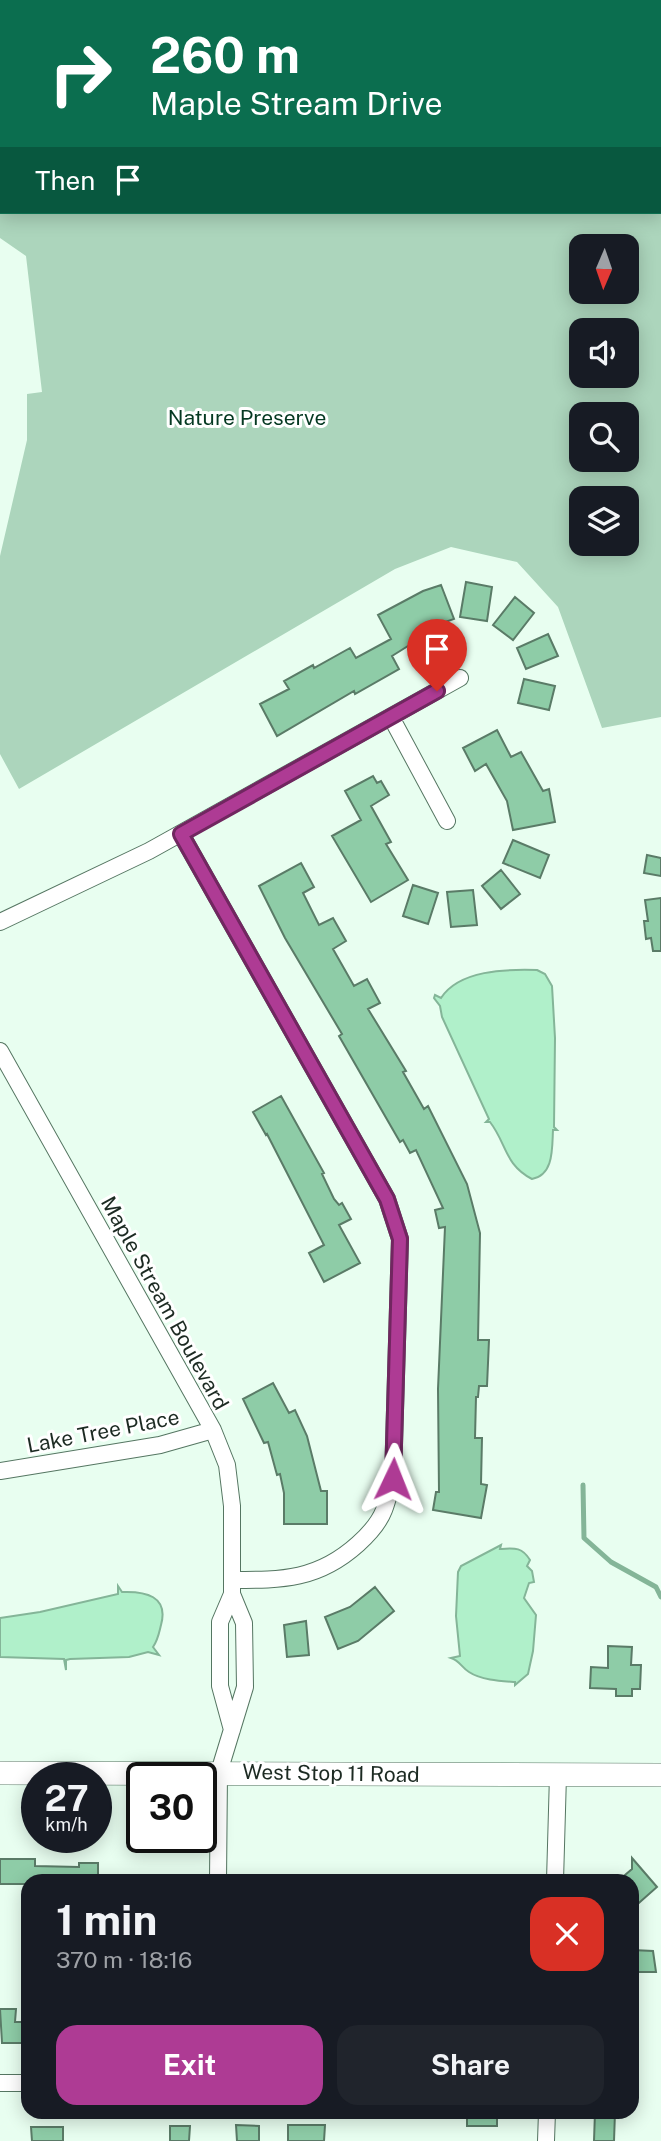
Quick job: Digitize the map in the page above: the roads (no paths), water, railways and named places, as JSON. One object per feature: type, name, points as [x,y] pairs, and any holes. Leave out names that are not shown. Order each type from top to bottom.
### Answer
[{"type":"main road","name":"West Stop 11 Road","points":[[0,1773],[661,1775]]},
{"type":"street","points":[[0,922],[181,834],[460,678]]},
{"type":"street","points":[[391,717],[447,821]]},
{"type":"street","points":[[181,834],[387,1199],[400,1239],[393,1479],[384,1512],[367,1537],[343,1558],[315,1573],[232,1587]]},
{"type":"street","name":"Maple Stream Boulevard","points":[[0,1051],[212,1430],[227,1465],[232,1506],[232,1587],[244,1623],[245,1687],[219,1772],[218,1874]]},
{"type":"street","name":"Lake Tree Place","points":[[0,1471],[160,1445],[212,1430]]},
{"type":"street","name":"Maple Stream Boulevard","points":[[232,1587],[220,1622],[220,1686],[232,1732]]},
{"type":"street","points":[[555,1874],[558,1775]]},
{"type":"street","points":[[0,2082],[21,2083]]},
{"type":"street","points":[[546,2141],[547,2119]]},
{"type":"waterway","points":[[583,1485],[584,1538],[611,1562],[656,1587],[661,1597]]},
{"type":"park label","name":"Nature Preserve","points":[[247,417]]}]
